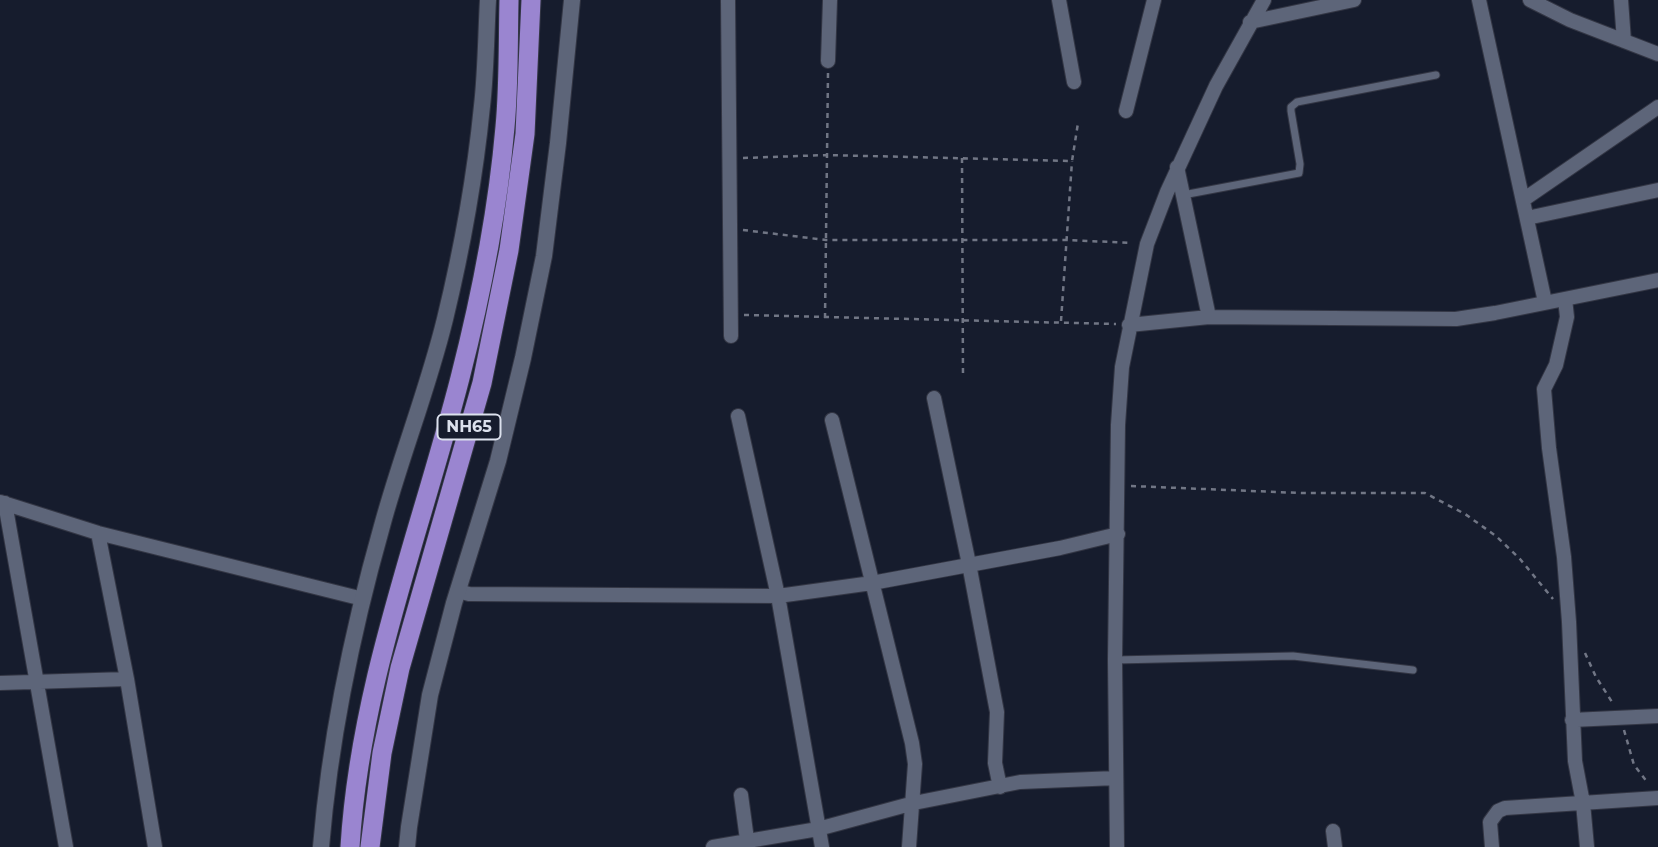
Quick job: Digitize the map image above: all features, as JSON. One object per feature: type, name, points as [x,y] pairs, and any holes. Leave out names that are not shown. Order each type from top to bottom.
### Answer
[{"type":"highway","name":"NH65","points":[[351,847],[371,695],[392,611],[460,377],[488,247],[505,127],[509,0]]},
{"type":"highway","name":"NH65","points":[[370,847],[382,753],[400,668],[482,383],[509,250],[525,134],[531,0]]},
{"type":"street","points":[[321,847],[327,776],[349,651],[382,524],[446,318],[470,196],[483,104],[488,0]]},
{"type":"street","points":[[407,847],[430,695],[458,591],[498,461],[544,256],[572,0]]},
{"type":"street","points":[[729,0],[731,336]]},
{"type":"street","points":[[828,61],[830,0]]},
{"type":"street","points":[[1059,0],[1074,82]]},
{"type":"street","points":[[1126,111],[1154,0]]},
{"type":"street","points":[[1117,847],[1115,660],[1118,425],[1129,325],[1147,244],[1177,167],[1250,22],[1264,0]]},
{"type":"street","points":[[1250,22],[1353,0]]},
{"type":"street","points":[[1479,0],[1545,302]]},
{"type":"street","points":[[1530,0],[1570,20],[1658,54]]},
{"type":"street","points":[[1621,0],[1624,41]]},
{"type":"street","points":[[1523,200],[1658,107]]},
{"type":"street","points":[[1177,167],[1209,317]]},
{"type":"street","points":[[1527,218],[1658,190]]},
{"type":"street","points":[[1129,325],[1209,317],[1456,319],[1658,280]]},
{"type":"street","points":[[1565,299],[1567,317],[1556,365],[1544,389],[1569,622],[1572,720],[1587,847]]},
{"type":"street","points":[[934,398],[970,564],[997,712],[995,763],[1000,787]]},
{"type":"street","points":[[738,416],[778,596],[822,847]]},
{"type":"street","points":[[832,420],[912,743],[915,764],[914,803],[909,847]]},
{"type":"street","points":[[66,847],[2,503],[98,533],[363,599]]},
{"type":"street","points":[[98,533],[127,679],[155,847]]},
{"type":"street","points":[[458,591],[469,594],[570,596],[778,596],[872,583],[1060,548],[1118,534]]},
{"type":"street","points":[[0,683],[127,679]]},
{"type":"street","points":[[1572,720],[1658,716]]},
{"type":"street","points":[[713,847],[748,844],[818,829],[914,803],[1020,782],[1116,778]]},
{"type":"street","points":[[741,795],[748,844]]},
{"type":"street","points":[[1492,847],[1490,822],[1498,811],[1505,808],[1658,798]]},
{"type":"street","points":[[1334,831],[1335,847]]},
{"type":"lane","points":[[1184,195],[1299,173],[1300,164],[1291,111],[1291,107],[1297,102],[1436,75]]},
{"type":"lane","points":[[1115,660],[1293,656],[1413,670]]},
{"type":"path","points":[[825,318],[828,61]]},
{"type":"path","points":[[1061,323],[1072,161],[1078,124]]},
{"type":"path","points":[[729,158],[827,155],[1072,161]]},
{"type":"path","points":[[962,158],[963,377]]},
{"type":"path","points":[[730,228],[826,240],[1068,240],[1147,244]]},
{"type":"path","points":[[730,315],[1129,325]]},
{"type":"path","points":[[1118,486],[1301,493],[1425,493],[1465,514],[1496,536],[1533,574],[1569,622]]},
{"type":"path","points":[[1583,649],[1621,719],[1629,755],[1641,777],[1649,784]]}]
